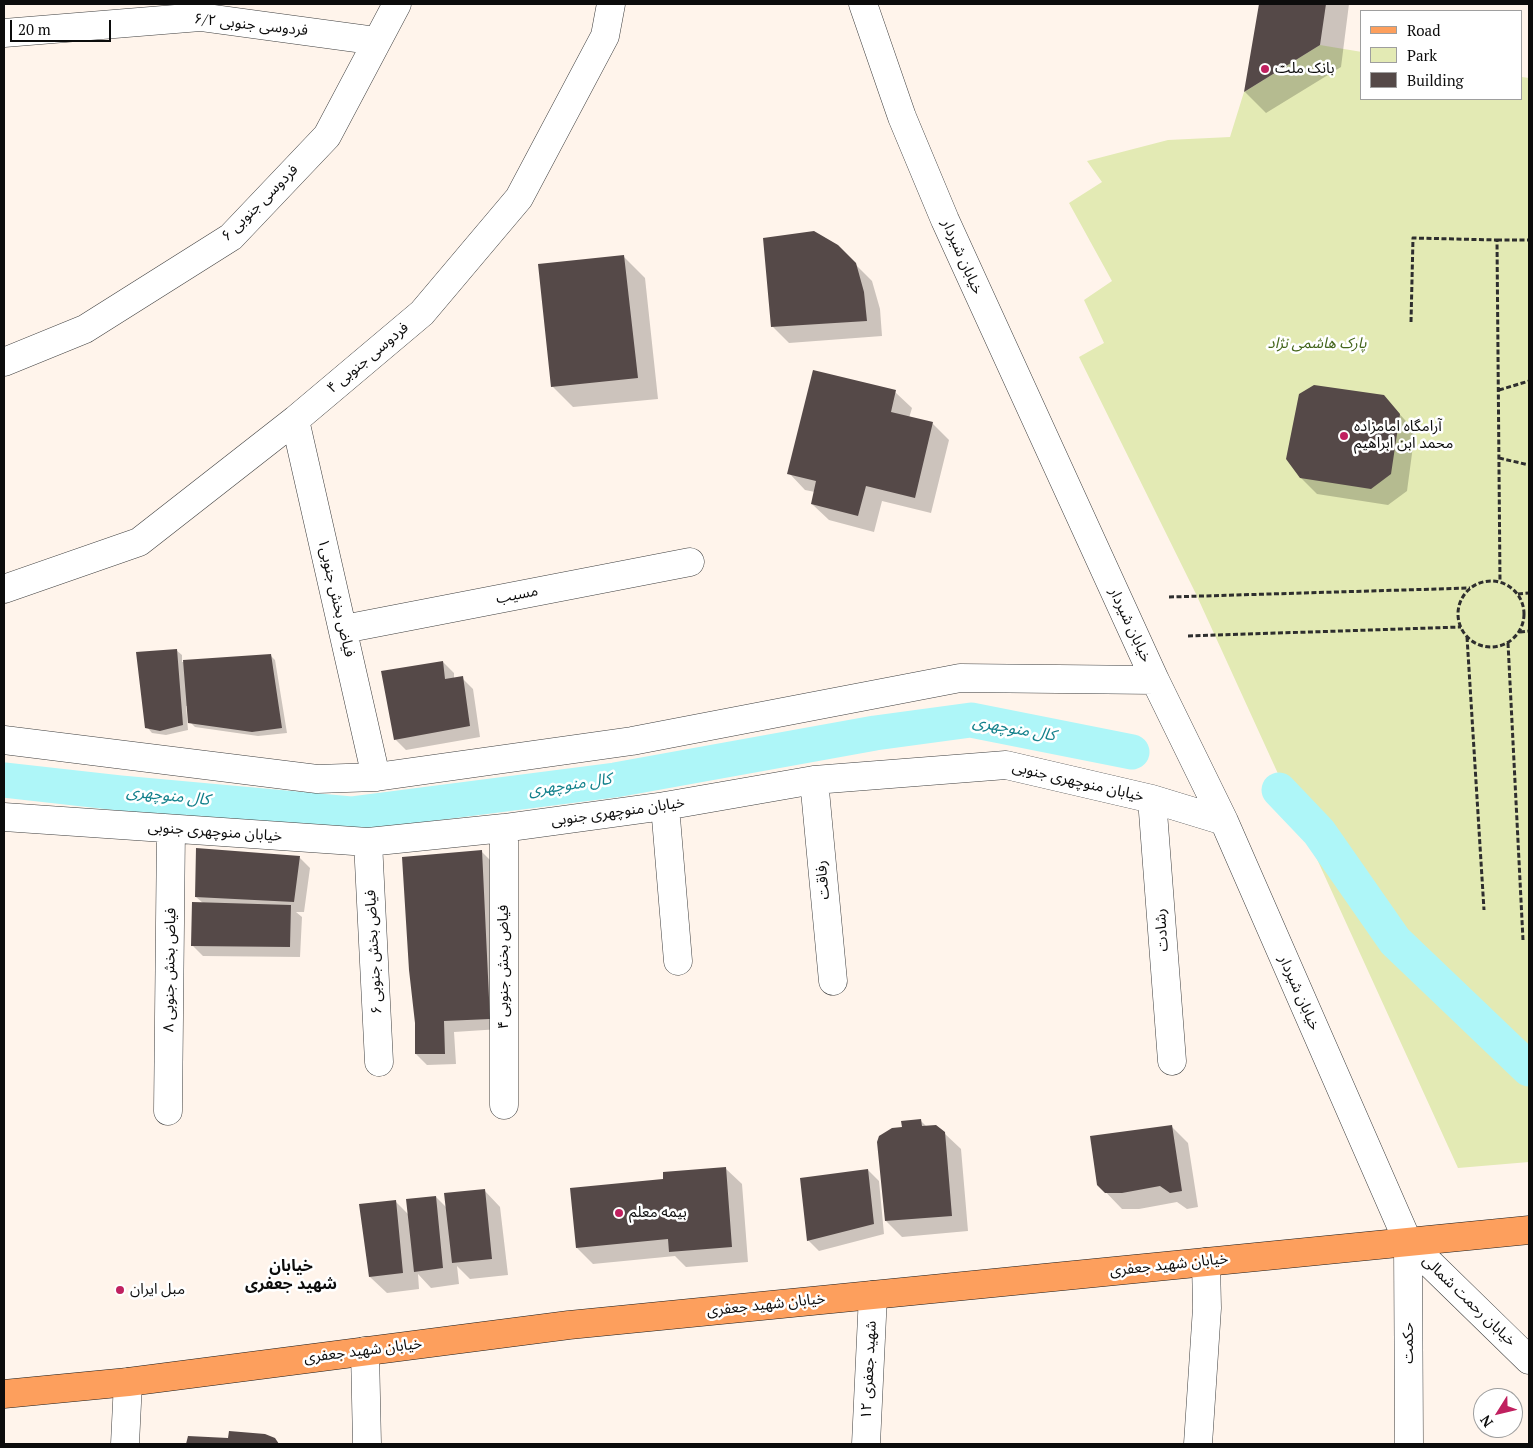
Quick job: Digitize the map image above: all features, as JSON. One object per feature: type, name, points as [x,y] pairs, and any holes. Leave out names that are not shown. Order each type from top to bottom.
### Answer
[{"type":"main road","name":"خیابان شهید جعفری","points":[[4,1394],[128,1382],[568,1325],[1529,1230]]},
{"type":"street","name":"فردوسی جنوبی ۶","points":[[4,362],[85,329],[231,237],[327,136],[397,4]]},
{"type":"street","name":"فردوسی جنوبی ۴","points":[[4,589],[139,542],[294,420],[422,313],[519,198],[605,36],[611,4]]},
{"type":"street","name":"خیابان شیردار","points":[[863,4],[902,117],[945,220],[1155,680],[1224,821],[1408,1242]]},
{"type":"street","name":"فردوسی جنوبی ۶/۲","points":[[4,33],[200,10],[377,41]]},
{"type":"street","name":"فیاض بخش جنوبی۱","points":[[294,420],[344,629],[376,776]]},
{"type":"street","name":"مسیب","points":[[344,629],[690,562]]},
{"type":"street","points":[[4,740],[317,779],[376,776],[632,742],[960,678],[1155,680]]},
{"type":"street","name":"خیابان منوچهری جنوبی","points":[[4,816],[368,842],[504,828],[665,806],[814,780],[1006,765],[1152,799],[1224,821]]},
{"type":"street","name":"رفاقت","points":[[814,780],[833,981]]},
{"type":"street","name":"رشادت","points":[[1152,799],[1172,1061]]},
{"type":"street","points":[[665,806],[678,961]]},
{"type":"street","name":"فیاض بخش جنوبی ۴","points":[[504,828],[504,1105]]},
{"type":"street","name":"فیاض بخش جنوبی ۸","points":[[168,1111],[171,829]]},
{"type":"street","name":"فیاض بخش جنوبی ۶","points":[[368,842],[379,1062]]},
{"type":"street","name":"خیابان رحمت شمالی","points":[[1408,1242],[1529,1360]]},
{"type":"street","name":"حکمت","points":[[1408,1242],[1409,1444]]},
{"type":"street","points":[[1198,1444],[1207,1308],[1206,1262]]},
{"type":"street","name":"شهید جعفری ۱۲","points":[[866,1444],[873,1295]]},
{"type":"street","points":[[366,1351],[367,1444]]},
{"type":"street","points":[[125,1444],[128,1382]]},
{"type":"path","points":[[1412,322],[1413,238],[1529,240]]},
{"type":"path","points":[[1497,240],[1500,582]]},
{"type":"path","points":[[1499,390],[1529,381]]},
{"type":"path","points":[[1499,458],[1529,465]]},
{"type":"path","points":[[1500,582],[1518,594],[1523,604],[1524,615],[1519,632],[1508,643],[1486,647],[1467,636],[1461,627],[1458,617],[1459,606],[1463,596],[1470,588],[1479,583],[1500,582]]},
{"type":"path","points":[[1169,597],[1470,588]]},
{"type":"path","points":[[1518,594],[1529,594]]},
{"type":"path","points":[[1188,636],[1461,627]]},
{"type":"path","points":[[1519,632],[1529,631]]},
{"type":"path","points":[[1467,636],[1484,910]]},
{"type":"path","points":[[1508,643],[1523,940]]},
{"type":"green space","name":"پارک هاشمی نژاد","points":[[1320,45],[1360,52],[1360,100],[1523,100],[1523,77],[1529,78],[1529,1162],[1458,1168],[1196,594],[1079,357],[1104,343],[1084,300],[1112,281],[1069,203],[1102,182],[1087,161],[1168,140],[1230,137],[1244,92]]},
{"type":"building","name":"بانک ملت","points":[[1259,4],[1326,4],[1320,45],[1244,92]]},
{"type":"building","points":[[814,231],[838,245],[856,263],[864,292],[867,321],[771,327],[763,238]]},
{"type":"building","points":[[624,255],[638,378],[551,387],[538,264]]},
{"type":"building","points":[[813,370],[896,390],[891,412],[933,422],[915,498],[866,486],[858,516],[811,504],[816,481],[787,474]]},
{"type":"building","name":"آرامگاه امامزاده محمد ابن ابراهیم","points":[[1314,385],[1384,395],[1400,414],[1391,474],[1371,489],[1300,478],[1286,459],[1299,394]]},
{"type":"building","points":[[177,649],[183,725],[160,731],[145,728],[136,652]]},
{"type":"building","points":[[271,654],[282,728],[252,732],[188,723],[183,660]]},
{"type":"building","points":[[443,661],[445,679],[463,676],[470,726],[394,740],[381,671]]},
{"type":"building","points":[[196,848],[300,856],[294,902],[195,897]]},
{"type":"building","points":[[482,850],[490,1019],[444,1021],[445,1054],[415,1054],[415,1023],[409,970],[402,857]]},
{"type":"building","points":[[192,902],[291,905],[290,947],[191,946]]},
{"type":"building","points":[[921,1119],[922,1126],[936,1125],[945,1132],[952,1216],[885,1221],[877,1142],[879,1136],[892,1128],[902,1127],[901,1121]]},
{"type":"building","points":[[1172,1125],[1182,1191],[1170,1193],[1160,1186],[1122,1193],[1105,1193],[1097,1185],[1090,1136]]},
{"type":"building","points":[[726,1167],[732,1247],[669,1252],[668,1239],[576,1248],[570,1188],[663,1179],[663,1172]]},
{"type":"building","points":[[868,1169],[874,1224],[807,1241],[800,1178]]},
{"type":"building","points":[[485,1189],[492,1259],[452,1263],[444,1193]]},
{"type":"building","points":[[436,1196],[443,1268],[414,1272],[406,1199]]},
{"type":"building","points":[[396,1200],[403,1273],[369,1277],[359,1204]]},
{"type":"building","points":[[229,1431],[265,1434],[275,1438],[279,1444],[186,1444],[188,1436],[228,1438]]},
{"type":"waterway","name":"کال منوچهری","points":[[4,780],[120,793],[351,814],[615,780],[875,733],[971,720],[1132,752]]},
{"type":"waterway","points":[[1279,790],[1319,832],[1395,941],[1529,1069]]},
{"type":"place","name":"بانک ملت","points":[[1265,69]]},
{"type":"place","name":"آرامگاه امامزاده محمد ابن ابراهیم","points":[[1344,436]]},
{"type":"place","name":"بیمه معلم","points":[[619,1213]]},
{"type":"place","name":"مبل ایران","points":[[120,1290]]},
{"type":"district","name":"خیابان شهید جعفری","points":[[291,1275]]}]
